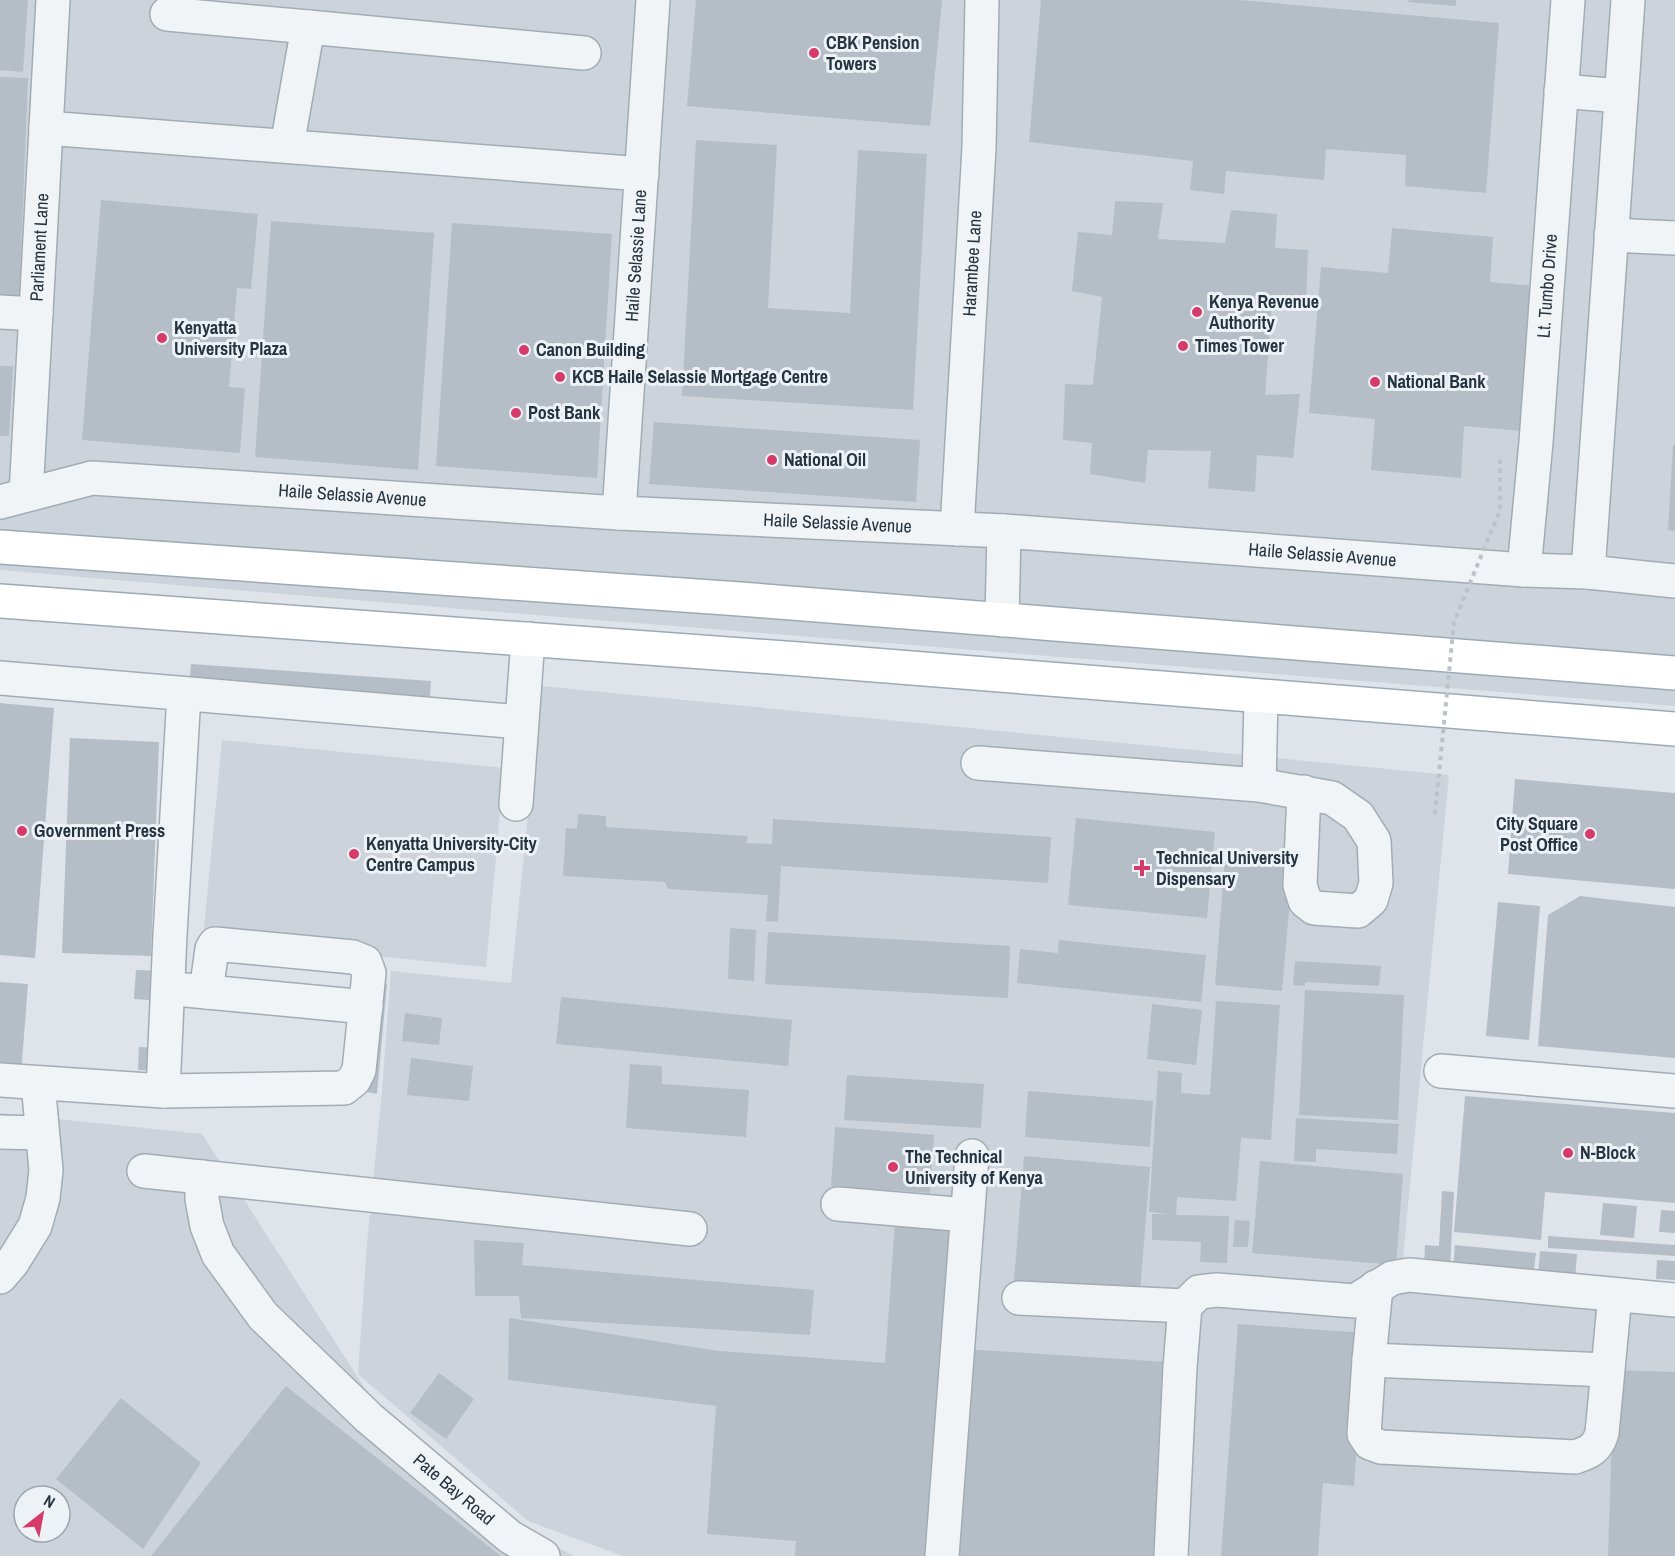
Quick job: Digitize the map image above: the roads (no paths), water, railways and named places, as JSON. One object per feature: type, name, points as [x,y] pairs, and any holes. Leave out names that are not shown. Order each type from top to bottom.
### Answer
[{"type":"main road","points":[[0,547],[728,598],[1675,673]]},
{"type":"main road","points":[[0,601],[799,659],[1675,729]]},
{"type":"lane","name":"Parliament Lane","points":[[13,484],[36,314],[53,0]]},
{"type":"lane","name":"Haile Selassie Lane","points":[[619,513],[652,0]]},
{"type":"lane","name":"Harambee Lane","points":[[957,529],[979,148],[982,0]]},
{"type":"lane","name":"Lt. Tumbo Drive","points":[[1524,570],[1536,442],[1568,0]]},
{"type":"lane","points":[[1588,572],[1628,0]]},
{"type":"lane","points":[[167,14],[584,53]]},
{"type":"lane","points":[[286,146],[308,27]]},
{"type":"lane","points":[[1561,91],[1621,96]]},
{"type":"lane","points":[[46,128],[642,174]]},
{"type":"lane","points":[[1611,235],[1675,238]]},
{"type":"lane","points":[[0,312],[36,314]]},
{"type":"lane","name":"Haile Selassie Avenue","points":[[13,484],[92,478],[619,513],[1004,531],[1524,570],[1588,572],[1675,581]]},
{"type":"lane","points":[[1002,620],[1004,531]]},
{"type":"lane","points":[[516,804],[528,639]]},
{"type":"lane","points":[[0,678],[521,722]]},
{"type":"lane","points":[[163,1091],[184,694]]},
{"type":"lane","points":[[1259,785],[1261,697]]},
{"type":"lane","points":[[978,763],[1259,785],[1304,792]]},
{"type":"lane","points":[[0,1080],[163,1091],[344,1088],[354,1080],[359,1070],[366,1007],[369,973],[365,962],[353,957],[215,944],[212,949],[206,992]]},
{"type":"lane","points":[[169,989],[366,1007]]},
{"type":"lane","points":[[1441,1071],[1675,1091]]},
{"type":"lane","points":[[0,1276],[12,1263],[35,1226],[44,1198],[46,1170],[38,1083]]},
{"type":"lane","points":[[0,1132],[42,1133]]},
{"type":"lane","points":[[942,1556],[972,1156]]},
{"type":"lane","points":[[144,1171],[690,1229]]},
{"type":"lane","name":"Pate Bay Road","points":[[202,1177],[202,1199],[207,1226],[218,1254],[263,1316],[369,1418],[510,1537],[543,1556]]},
{"type":"lane","points":[[838,1204],[967,1215]]},
{"type":"lane","points":[[1171,1556],[1185,1306],[1199,1292],[1217,1290],[1354,1301],[1392,1278],[1409,1275],[1675,1300]]},
{"type":"lane","points":[[1376,1287],[1364,1434],[1370,1443],[1381,1447],[1575,1457],[1587,1454],[1599,1444],[1602,1433],[1615,1295]]},
{"type":"lane","points":[[1019,1298],[1185,1306]]},
{"type":"lane","points":[[1369,1360],[1607,1370]]},
{"type":"place","name":"CBK Pension Towers","points":[[814,53]]},
{"type":"place","name":"Kenya Revenue Authority","points":[[1197,312]]},
{"type":"place","name":"Kenyatta University Plaza","points":[[162,338]]},
{"type":"place","name":"Times Tower","points":[[1183,346]]},
{"type":"place","name":"Canon Building","points":[[524,350]]},
{"type":"place","name":"KCB Haile Selassie Mortgage Centre","points":[[560,377]]},
{"type":"place","name":"National Bank","points":[[1375,382]]},
{"type":"place","name":"Post Bank","points":[[516,413]]},
{"type":"place","name":"National Oil","points":[[772,460]]},
{"type":"place","name":"Government Press","points":[[22,831]]},
{"type":"place","name":"City Square Post Office","points":[[1590,834]]},
{"type":"place","name":"Kenyatta University-City Centre Campus","points":[[354,854]]},
{"type":"place","name":"Technical University Dispensary","points":[[1142,868]]},
{"type":"place","name":"N-Block","points":[[1568,1153]]},
{"type":"place","name":"The Technical University of Kenya","points":[[893,1167]]}]
